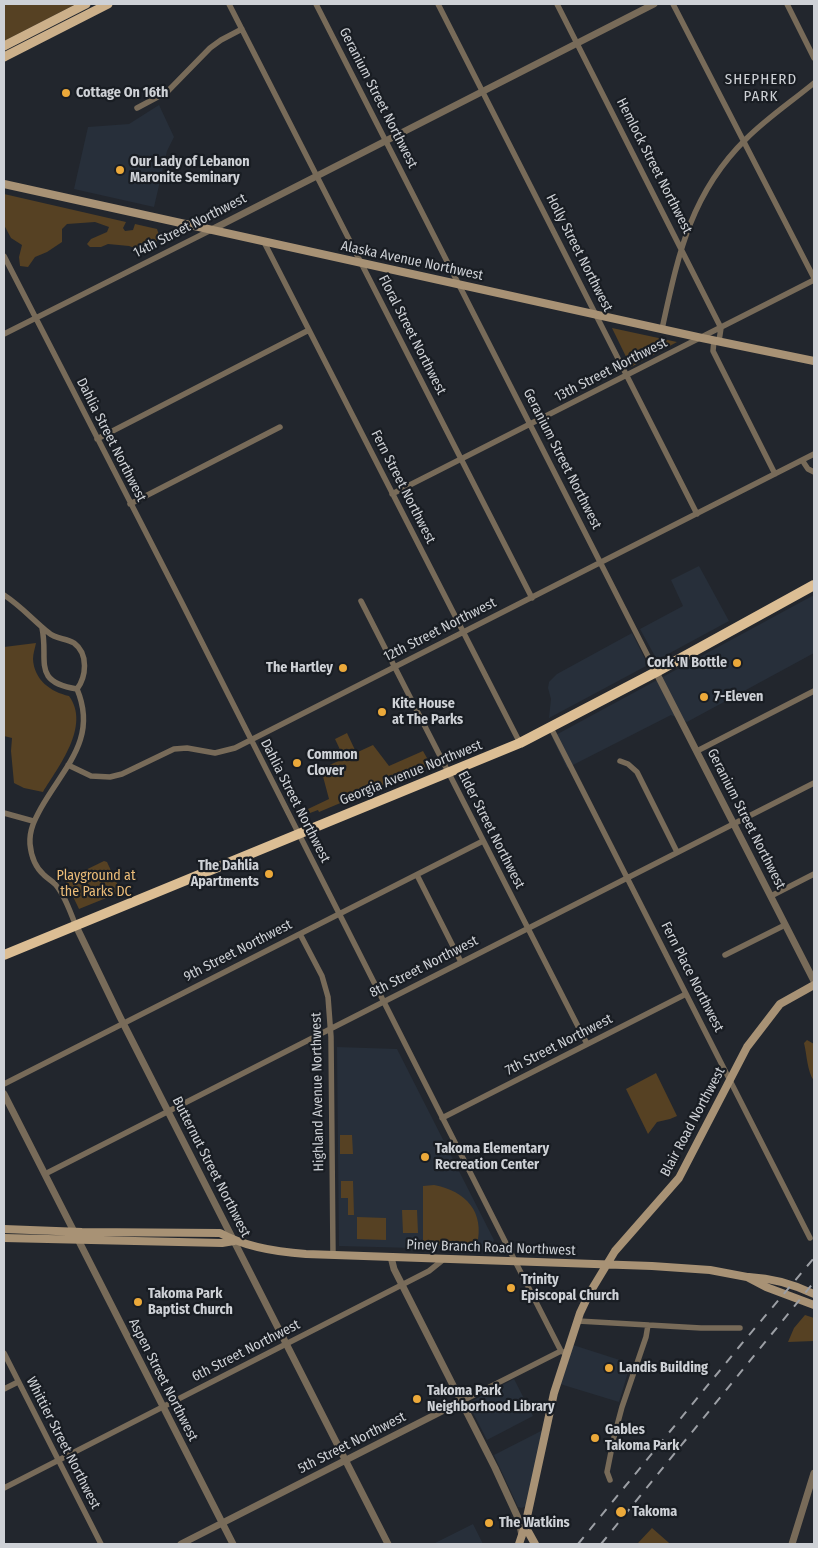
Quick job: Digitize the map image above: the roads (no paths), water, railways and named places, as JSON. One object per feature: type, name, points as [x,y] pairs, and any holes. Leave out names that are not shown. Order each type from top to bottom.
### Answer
[{"type":"highway","name":"Georgia Avenue Northwest","points":[[4,955],[520,743],[656,672],[814,585]]},
{"type":"main road","points":[[4,46],[86,4]]},
{"type":"main road","points":[[4,56],[108,4]]},
{"type":"main road","name":"Alaska Avenue Northwest","points":[[4,184],[814,361]]},
{"type":"main road","name":"Blair Road Northwest","points":[[519,1544],[522,1536],[522,1523],[564,1352],[584,1304],[615,1251],[679,1178],[747,1047],[777,1007],[814,983]]},
{"type":"main road","name":"Piney Branch Road Northwest","points":[[4,1229],[73,1232],[220,1233],[234,1241],[290,1253],[702,1269],[747,1277],[766,1278],[802,1288],[814,1294]]},
{"type":"main road","name":"Piney Branch Road Northwest","points":[[4,1238],[133,1240],[222,1244],[234,1241]]},
{"type":"main road","name":"Piney Branch Road Northwest","points":[[747,1277],[772,1290],[814,1305]]},
{"type":"main road","points":[[522,1523],[535,1544]]},
{"type":"main road","points":[[522,1536],[526,1544]]},
{"type":"street","name":"Floral Street Northwest","points":[[229,4],[532,598]]},
{"type":"street","name":"Geranium Street Northwest","points":[[316,4],[814,983]]},
{"type":"street","name":"Holly Street Northwest","points":[[438,4],[697,514]]},
{"type":"street","name":"Hemlock Street Northwest","points":[[557,4],[721,328]]},
{"type":"street","name":"14th Street Northwest","points":[[4,334],[654,4]]},
{"type":"street","points":[[673,4],[814,279]]},
{"type":"street","points":[[787,4],[814,58]]},
{"type":"street","points":[[137,108],[167,92],[210,48],[242,29]]},
{"type":"street","points":[[662,329],[681,248],[691,219],[705,192],[744,140],[768,118],[814,83]]},
{"type":"street","name":"Fern Street Northwest","points":[[264,242],[520,743]]},
{"type":"street","name":"Dahlia Street Northwest","points":[[4,256],[251,740],[338,915],[515,1261],[564,1352]]},
{"type":"street","name":"13th Street Northwest","points":[[392,494],[702,338],[814,279]]},
{"type":"street","points":[[721,328],[713,351],[775,474]]},
{"type":"street","points":[[97,439],[309,330]]},
{"type":"street","points":[[130,504],[280,428]]},
{"type":"street","name":"12th Street Northwest","points":[[68,765],[91,776],[110,777],[122,774],[174,749],[187,748],[205,752],[220,752],[235,748],[814,454]]},
{"type":"street","points":[[802,460],[808,469],[814,472]]},
{"type":"street","points":[[4,595],[22,608],[52,636],[75,644],[83,655],[85,668],[82,681],[77,689],[58,684],[50,679],[43,661],[44,644],[42,628]]},
{"type":"street","name":"Elder Street Northwest","points":[[360,601],[587,1044]]},
{"type":"street","points":[[44,644],[51,639],[59,637]]},
{"type":"street","name":"Butternut Street Northwest","points":[[77,689],[83,708],[84,726],[80,744],[33,821],[30,841],[34,860],[42,873],[56,886],[123,1023],[388,1544]]},
{"type":"street","points":[[697,751],[814,691]]},
{"type":"street","name":"Fern Place Northwest","points":[[551,728],[810,1238]]},
{"type":"street","points":[[620,761],[628,764],[637,772],[677,852]]},
{"type":"street","name":"8th Street Northwest","points":[[45,1174],[814,783]]},
{"type":"street","points":[[4,813],[33,821]]},
{"type":"street","name":"9th Street Northwest","points":[[4,1084],[483,841]]},
{"type":"street","points":[[771,896],[814,874]]},
{"type":"street","points":[[417,875],[461,962]]},
{"type":"street","points":[[725,955],[785,925]]},
{"type":"street","name":"Highland Avenue Northwest","points":[[300,934],[325,984],[328,997],[333,1255]]},
{"type":"street","name":"7th Street Northwest","points":[[442,1118],[686,994]]},
{"type":"street","name":"Aspen Street Northwest","points":[[4,1094],[233,1544]]},
{"type":"street","points":[[391,1257],[394,1269],[458,1403],[493,1463],[522,1523]]},
{"type":"street","name":"6th Street Northwest","points":[[4,1488],[429,1271],[444,1259]]},
{"type":"street","points":[[578,1321],[740,1328]]},
{"type":"street","points":[[610,1480],[607,1472],[614,1437],[622,1407],[646,1337],[648,1325]]},
{"type":"street","name":"5th Street Northwest","points":[[181,1544],[458,1403],[564,1352]]},
{"type":"street","name":"Whittier Street Northwest","points":[[4,1353],[101,1544]]},
{"type":"street","points":[[4,1389],[18,1382]]},
{"type":"street","points":[[792,1544],[814,1476]]},
{"type":"railway","points":[[578,1544],[814,1258]]},
{"type":"railway","points":[[601,1544],[814,1282]]},
{"type":"place","name":"Cottage On 16th","points":[[66,93]]},
{"type":"place","name":"Our Lady of Lebanon Maronite Seminary","points":[[120,170]]},
{"type":"place","name":"Cork 'N Bottle","points":[[737,663]]},
{"type":"place","name":"The Hartley","points":[[343,668]]},
{"type":"place","name":"7-Eleven","points":[[704,697]]},
{"type":"place","name":"Kite House at The Parks","points":[[382,712]]},
{"type":"place","name":"Common Clover","points":[[297,763]]},
{"type":"place","name":"The Dahlia Apartments","points":[[269,874]]},
{"type":"place","name":"Takoma Elementary Recreation Center","points":[[425,1157]]},
{"type":"place","name":"Trinity Episcopal Church","points":[[511,1288]]},
{"type":"place","name":"Takoma Park Baptist Church","points":[[138,1302]]},
{"type":"place","name":"Landis Building","points":[[609,1368]]},
{"type":"place","name":"Takoma Park Neighborhood Library","points":[[417,1399]]},
{"type":"place","name":"Gables Takoma Park","points":[[595,1438]]},
{"type":"place","name":"Takoma","points":[[621,1512]]},
{"type":"place","name":"The Watkins","points":[[489,1523]]},
{"type":"district","name":"SHEPHERD PARK","points":[[761,88]]},
{"type":"park label","name":"Playground at the Parks DC","points":[[96,884]]}]
